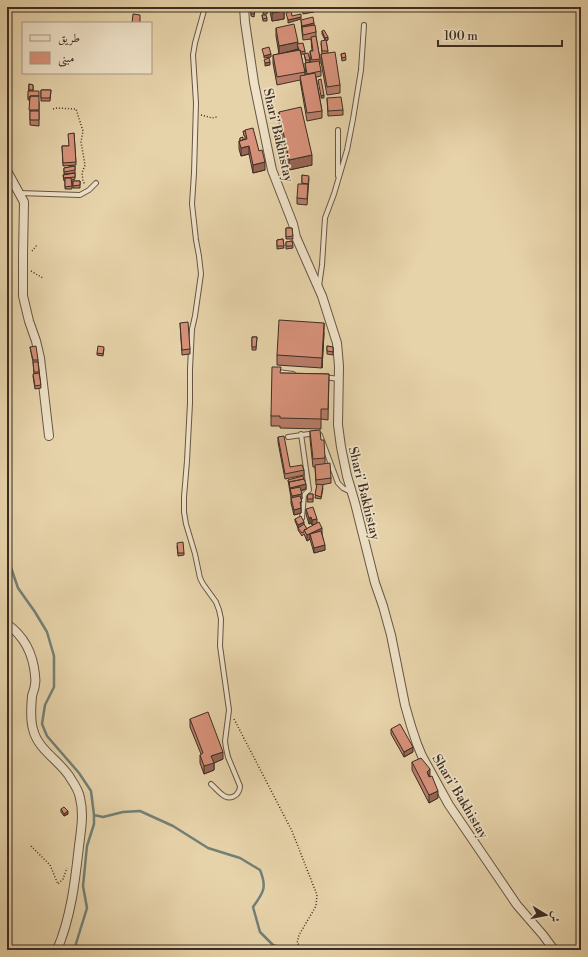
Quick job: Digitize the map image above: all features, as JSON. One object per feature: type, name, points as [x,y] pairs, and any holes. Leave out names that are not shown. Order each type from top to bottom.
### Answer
[{"type":"street","name":"Shari' Bakhistay","points":[[244,7],[254,83],[272,170],[293,224],[296,237],[318,288],[337,343],[339,366],[338,425],[344,466],[391,635],[404,705],[417,744],[449,805],[517,905],[554,950]]},
{"type":"street","points":[[7,171],[24,202],[23,296],[40,358],[49,436]]},
{"type":"street","points":[[7,624],[23,639],[33,660],[35,684],[32,696],[31,722],[34,734],[50,755],[68,774],[80,797],[82,818],[72,903],[62,939],[57,950]]},
{"type":"lane","points":[[205,7],[193,55],[196,113],[192,204],[201,274],[192,329],[190,403],[184,512],[200,578],[213,597],[221,619],[220,646],[229,710],[225,741],[228,757],[240,789],[234,797],[230,798],[223,796],[211,784]]},
{"type":"lane","points":[[318,288],[322,265],[326,218],[347,150],[353,119],[361,70],[364,25]]},
{"type":"lane","points":[[337,182],[338,130]]},
{"type":"lane","points":[[19,193],[80,195],[89,190],[96,183]]},
{"type":"lane","points":[[278,372],[301,375]]},
{"type":"lane","points":[[316,376],[339,379]]},
{"type":"lane","points":[[288,437],[316,433],[320,435],[338,483],[343,488],[352,492]]},
{"type":"lane","points":[[301,434],[310,490],[304,495],[302,518]]},
{"type":"path","points":[[53,109],[76,109],[83,131],[81,142],[85,165],[82,173],[83,181],[89,190]]},
{"type":"path","points":[[196,113],[212,118],[217,117]]},
{"type":"path","points":[[23,266],[43,278]]},
{"type":"path","points":[[229,710],[292,831],[317,895],[316,906],[299,935],[297,944],[304,950]]},
{"type":"path","points":[[31,846],[50,865],[58,884],[63,879],[68,867]]},
{"type":"building","points":[[264,7],[268,7],[267,11],[263,11]]},
{"type":"building","points":[[271,7],[284,7],[284,11],[272,13]]},
{"type":"building","points":[[251,10],[255,10],[254,14],[251,14]]},
{"type":"building","points":[[291,11],[292,16],[301,14],[301,17],[288,20],[286,13]]},
{"type":"building","points":[[133,14],[140,15],[140,22],[132,22]]},
{"type":"building","points":[[262,15],[266,15],[267,18],[263,19]]},
{"type":"building","points":[[313,17],[314,23],[302,26],[301,20]]},
{"type":"building","points":[[294,24],[298,42],[279,46],[276,28]]},
{"type":"building","points":[[315,25],[316,32],[303,35],[302,27]]},
{"type":"building","points":[[324,30],[328,37],[325,38],[322,31]]},
{"type":"building","points":[[316,36],[320,59],[312,60],[310,51],[313,51],[311,37]]},
{"type":"building","points":[[326,40],[328,51],[322,51],[321,41]]},
{"type":"building","points":[[303,43],[305,51],[301,52],[297,44]]},
{"type":"building","points":[[269,47],[271,54],[264,56],[262,49]]},
{"type":"building","points":[[300,50],[305,72],[277,77],[273,55]]},
{"type":"building","points":[[335,52],[340,85],[327,87],[321,54]]},
{"type":"building","points":[[308,53],[310,60],[306,60],[304,54]]},
{"type":"building","points":[[345,53],[346,57],[342,58],[341,54]]},
{"type":"building","points":[[269,58],[270,62],[265,63],[264,60]]},
{"type":"building","points":[[319,61],[321,71],[307,74],[305,63]]},
{"type":"building","points":[[315,73],[322,111],[307,113],[300,76]]},
{"type":"building","points":[[321,79],[324,95],[321,96],[318,80]]},
{"type":"building","points":[[29,84],[33,85],[33,90],[29,90]]},
{"type":"building","points":[[41,90],[51,90],[50,98],[41,98]]},
{"type":"building","points":[[28,91],[39,91],[39,96],[30,96],[30,98],[28,98]]},
{"type":"building","points":[[30,96],[39,96],[39,110],[29,110]]},
{"type":"building","points":[[341,97],[343,110],[328,111],[327,98]]},
{"type":"building","points":[[301,107],[312,155],[289,160],[279,112]]},
{"type":"building","points":[[30,111],[39,111],[39,120],[30,120]]},
{"type":"building","points":[[253,128],[259,151],[262,150],[265,162],[253,165],[249,146],[241,148],[239,141],[247,139],[245,130]]},
{"type":"building","points":[[74,133],[76,162],[63,163],[62,146],[69,146],[68,134]]},
{"type":"building","points":[[75,166],[75,170],[64,172],[64,168]]},
{"type":"building","points":[[75,173],[75,177],[64,178],[63,175]]},
{"type":"building","points":[[302,175],[309,176],[308,184],[302,183]]},
{"type":"building","points":[[65,178],[71,178],[72,186],[65,187]]},
{"type":"building","points":[[73,181],[80,181],[80,185],[73,186]]},
{"type":"building","points":[[298,184],[308,184],[307,199],[297,198]]},
{"type":"building","points":[[286,228],[292,228],[293,236],[286,237]]},
{"type":"building","points":[[283,239],[284,246],[277,246],[277,240]]},
{"type":"building","points":[[292,241],[293,246],[286,246],[286,242]]},
{"type":"building","points":[[279,320],[324,323],[322,358],[277,355]]},
{"type":"building","points":[[188,322],[190,349],[182,350],[180,323]]},
{"type":"building","points":[[252,337],[257,337],[256,347],[252,347]]},
{"type":"building","points":[[36,346],[38,360],[33,360],[30,347]]},
{"type":"building","points":[[98,346],[104,347],[103,354],[97,353]]},
{"type":"building","points":[[327,346],[333,347],[333,352],[327,351]]},
{"type":"building","points":[[33,362],[38,362],[39,372],[34,372]]},
{"type":"building","points":[[272,367],[281,367],[280,373],[329,374],[328,409],[321,409],[321,419],[280,418],[280,416],[271,416]]},
{"type":"building","points":[[39,373],[41,385],[35,386],[33,374]]},
{"type":"building","points":[[320,430],[321,440],[324,440],[325,458],[313,459],[310,431]]},
{"type":"building","points":[[284,436],[290,467],[302,465],[304,470],[285,474],[278,437]]},
{"type":"building","points":[[330,463],[331,478],[316,480],[315,465]]},
{"type":"building","points":[[303,476],[304,479],[289,482],[289,484],[288,480]]},
{"type":"building","points":[[304,479],[306,484],[290,488],[289,482]]},
{"type":"building","points":[[317,484],[323,485],[321,497],[315,495]]},
{"type":"building","points":[[300,487],[302,494],[292,496],[290,489]]},
{"type":"building","points":[[308,494],[313,494],[313,499],[307,499]]},
{"type":"building","points":[[300,496],[302,502],[300,502],[301,508],[294,510],[291,498]]},
{"type":"building","points":[[313,507],[317,519],[312,520],[311,517],[309,518],[306,509]]},
{"type":"building","points":[[301,516],[304,522],[298,525],[295,519]]},
{"type":"building","points":[[319,522],[322,528],[307,535],[304,530]]},
{"type":"building","points":[[304,524],[307,529],[302,533],[298,528]]},
{"type":"building","points":[[321,531],[325,545],[314,548],[310,534]]},
{"type":"building","points":[[183,542],[184,553],[178,553],[177,543]]},
{"type":"building","points":[[208,712],[223,752],[211,756],[214,763],[204,766],[200,755],[203,753],[190,719]]},
{"type":"building","points":[[400,724],[413,747],[404,752],[391,729]]},
{"type":"building","points":[[421,758],[430,769],[427,772],[429,777],[432,776],[438,791],[429,795],[412,762]]},
{"type":"building","points":[[64,807],[68,811],[64,814],[61,809]]},
{"type":"waterway","points":[[7,556],[18,588],[47,632],[54,656],[54,687],[45,705],[42,724],[47,736],[79,773],[91,791],[94,824],[87,846],[83,886],[87,908],[74,950]]},
{"type":"waterway","points":[[94,815],[103,817],[123,812],[140,811],[173,826],[208,848],[240,858],[260,870],[264,885],[262,893],[253,907],[260,932],[273,945],[286,950]]}]
